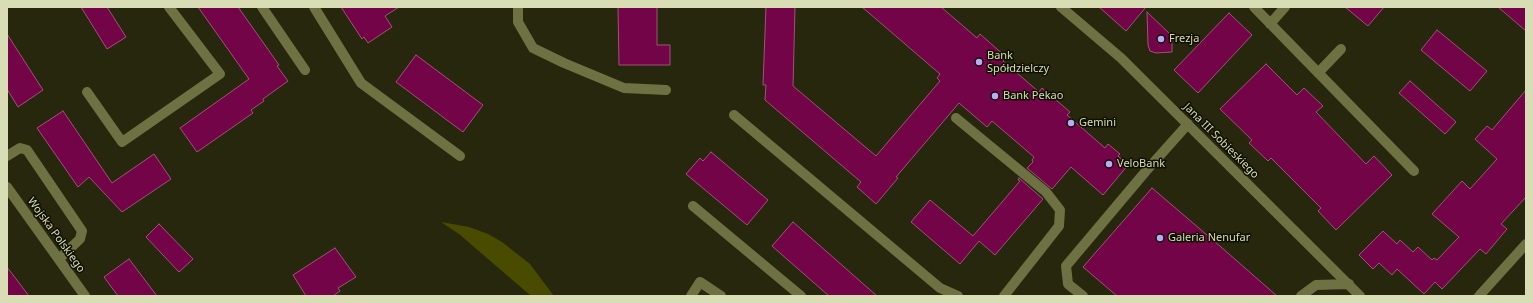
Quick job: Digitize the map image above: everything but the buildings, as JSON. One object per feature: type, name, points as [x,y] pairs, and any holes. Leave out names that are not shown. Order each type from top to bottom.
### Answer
[{"type":"street","points":[[87,92],[122,142],[220,74],[169,7]]},
{"type":"street","points":[[262,7],[305,70]]},
{"type":"street","points":[[314,7],[361,83],[460,156]]},
{"type":"street","points":[[518,7],[518,22],[533,48],[564,63],[624,88],[666,90]]},
{"type":"street","name":"Jana III Sobieskiego","points":[[1061,7],[1121,58],[1360,296]]},
{"type":"street","points":[[1254,7],[1414,171]]},
{"type":"street","points":[[1270,24],[1285,7]]},
{"type":"street","points":[[1318,73],[1342,49]]},
{"type":"street","points":[[734,115],[940,288],[958,296]]},
{"type":"street","points":[[956,118],[1046,192],[1060,210],[1059,226],[1004,296]]},
{"type":"street","points":[[1083,296],[1068,284],[1066,266],[1146,171],[1188,124]]},
{"type":"street","points":[[7,156],[20,148],[27,150],[82,231],[80,239],[59,259]]},
{"type":"street","name":"Wojska Polskiego","points":[[7,187],[85,296]]},
{"type":"street","points":[[693,206],[801,296]]},
{"type":"street","points":[[1480,296],[1526,244]]},
{"type":"street","points":[[691,296],[700,282],[721,296]]},
{"type":"street","points":[[1301,296],[1316,285],[1349,284]]},
{"type":"shaded area","points":[[441,222],[469,227],[488,234],[502,242],[530,264],[554,296],[531,296],[459,234]]},
{"type":"place","name":"Frezja","points":[[1161,39]]},
{"type":"place","name":"Bank Spółdzielczy","points":[[979,62]]},
{"type":"place","name":"Bank Pekao","points":[[995,96]]},
{"type":"place","name":"Gemini","points":[[1071,123]]},
{"type":"place","name":"VeloBank","points":[[1109,164]]},
{"type":"place","name":"Galeria Nenufar","points":[[1160,238]]}]
